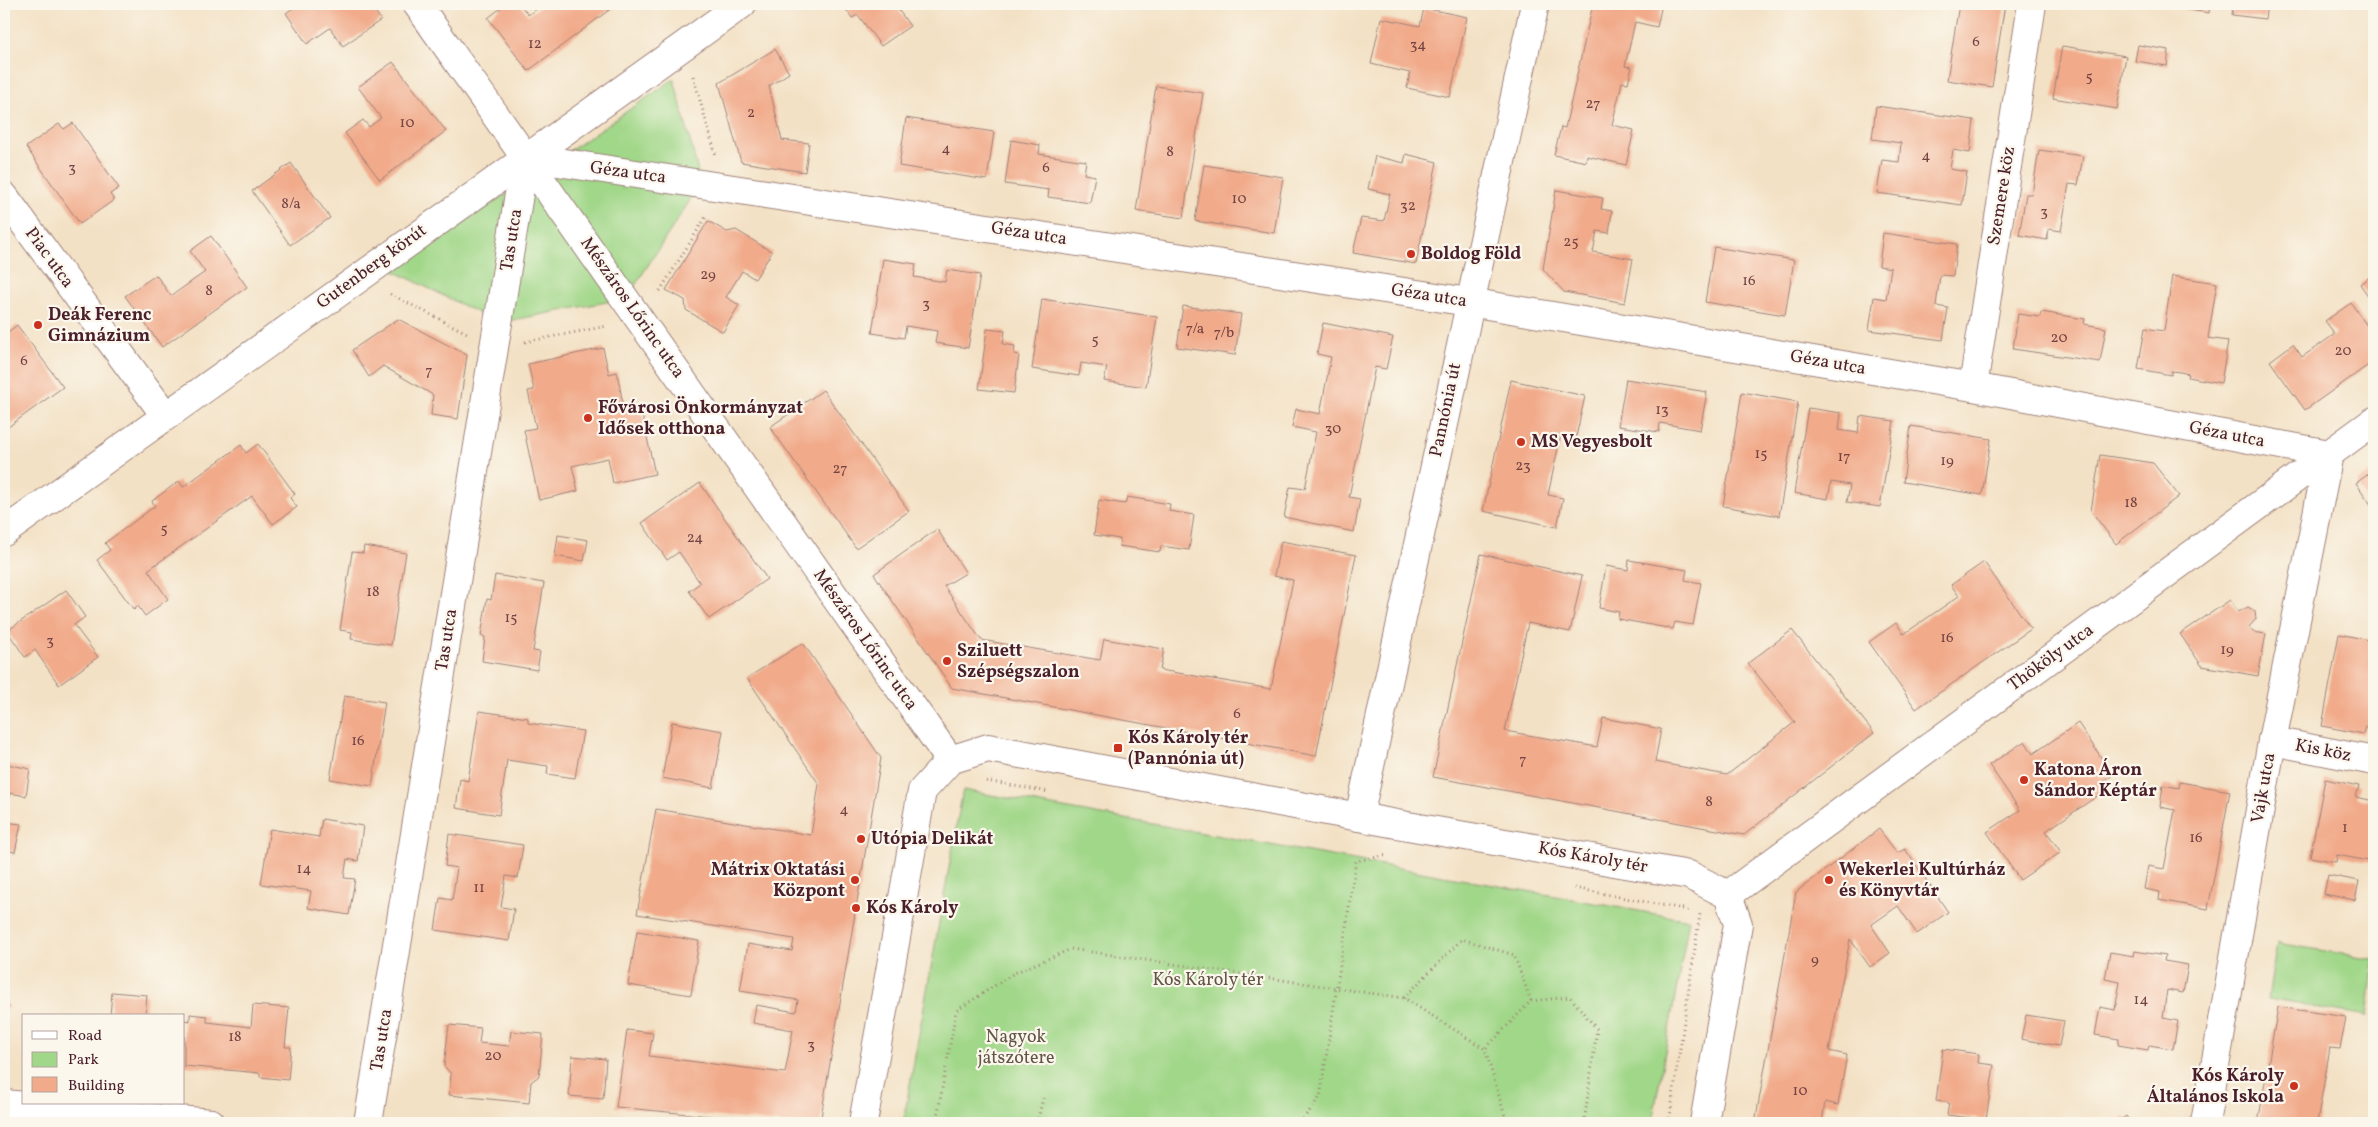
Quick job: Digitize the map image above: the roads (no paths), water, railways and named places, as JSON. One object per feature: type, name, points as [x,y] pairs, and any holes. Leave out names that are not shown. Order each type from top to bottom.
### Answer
[{"type":"street","name":"Mészáros Lőrinc utca","points":[[417,4],[950,760]]},
{"type":"street","name":"Gutenberg körút","points":[[4,532],[525,157],[742,4]]},
{"type":"street","name":"Pannónia út","points":[[1359,817],[1535,4]]},
{"type":"street","name":"Szemere köz","points":[[1973,387],[2032,4]]},
{"type":"street","name":"Géza utca","points":[[525,157],[1469,302],[1973,387],[2329,454]]},
{"type":"street","name":"Tas utca","points":[[368,1123],[525,157]]},
{"type":"street","name":"Piac utca","points":[[4,196],[166,416]]},
{"type":"street","name":"Thököly utca","points":[[1728,895],[2374,421]]},
{"type":"street","name":"Vajk utca","points":[[2205,1123],[2272,741],[2329,454]]},
{"type":"street","name":"Kis köz","points":[[2272,741],[2374,761]]},
{"type":"street","name":"Kós Károly tér","points":[[950,760],[988,748],[1359,817],[1689,875],[1728,895]]},
{"type":"street","points":[[863,1123],[922,791],[950,760]]},
{"type":"street","points":[[1704,1123],[1738,924],[1728,895]]},
{"type":"street","points":[[4,1104],[211,1123]]},
{"type":"place","name":"Boldog Föld","points":[[1411,254]]},
{"type":"place","name":"Deák Ferenc Gimnázium","points":[[38,325]]},
{"type":"place","name":"Fővárosi Önkormányzat Idősek otthona","points":[[588,418]]},
{"type":"place","name":"MS Vegyesbolt","points":[[1521,442]]},
{"type":"place","name":"Sziluett Szépségszalon","points":[[947,661]]},
{"type":"place","name":"Kós Károly tér (Pannónia út)","points":[[1118,748]]},
{"type":"place","name":"Katona Áron Sándor Képtár","points":[[2024,780]]},
{"type":"place","name":"Utópia Delikát","points":[[861,839]]},
{"type":"place","name":"Mátrix Oktatási Központ","points":[[855,880]]},
{"type":"place","name":"Wekerlei Kultúrház és Könyvtár","points":[[1829,880]]},
{"type":"place","name":"Kós Károly","points":[[856,908]]},
{"type":"place","name":"Kós Károly Általános Iskola","points":[[2294,1086]]},
{"type":"park label","name":"Nagyok játszótere","points":[[1016,1047]]}]
